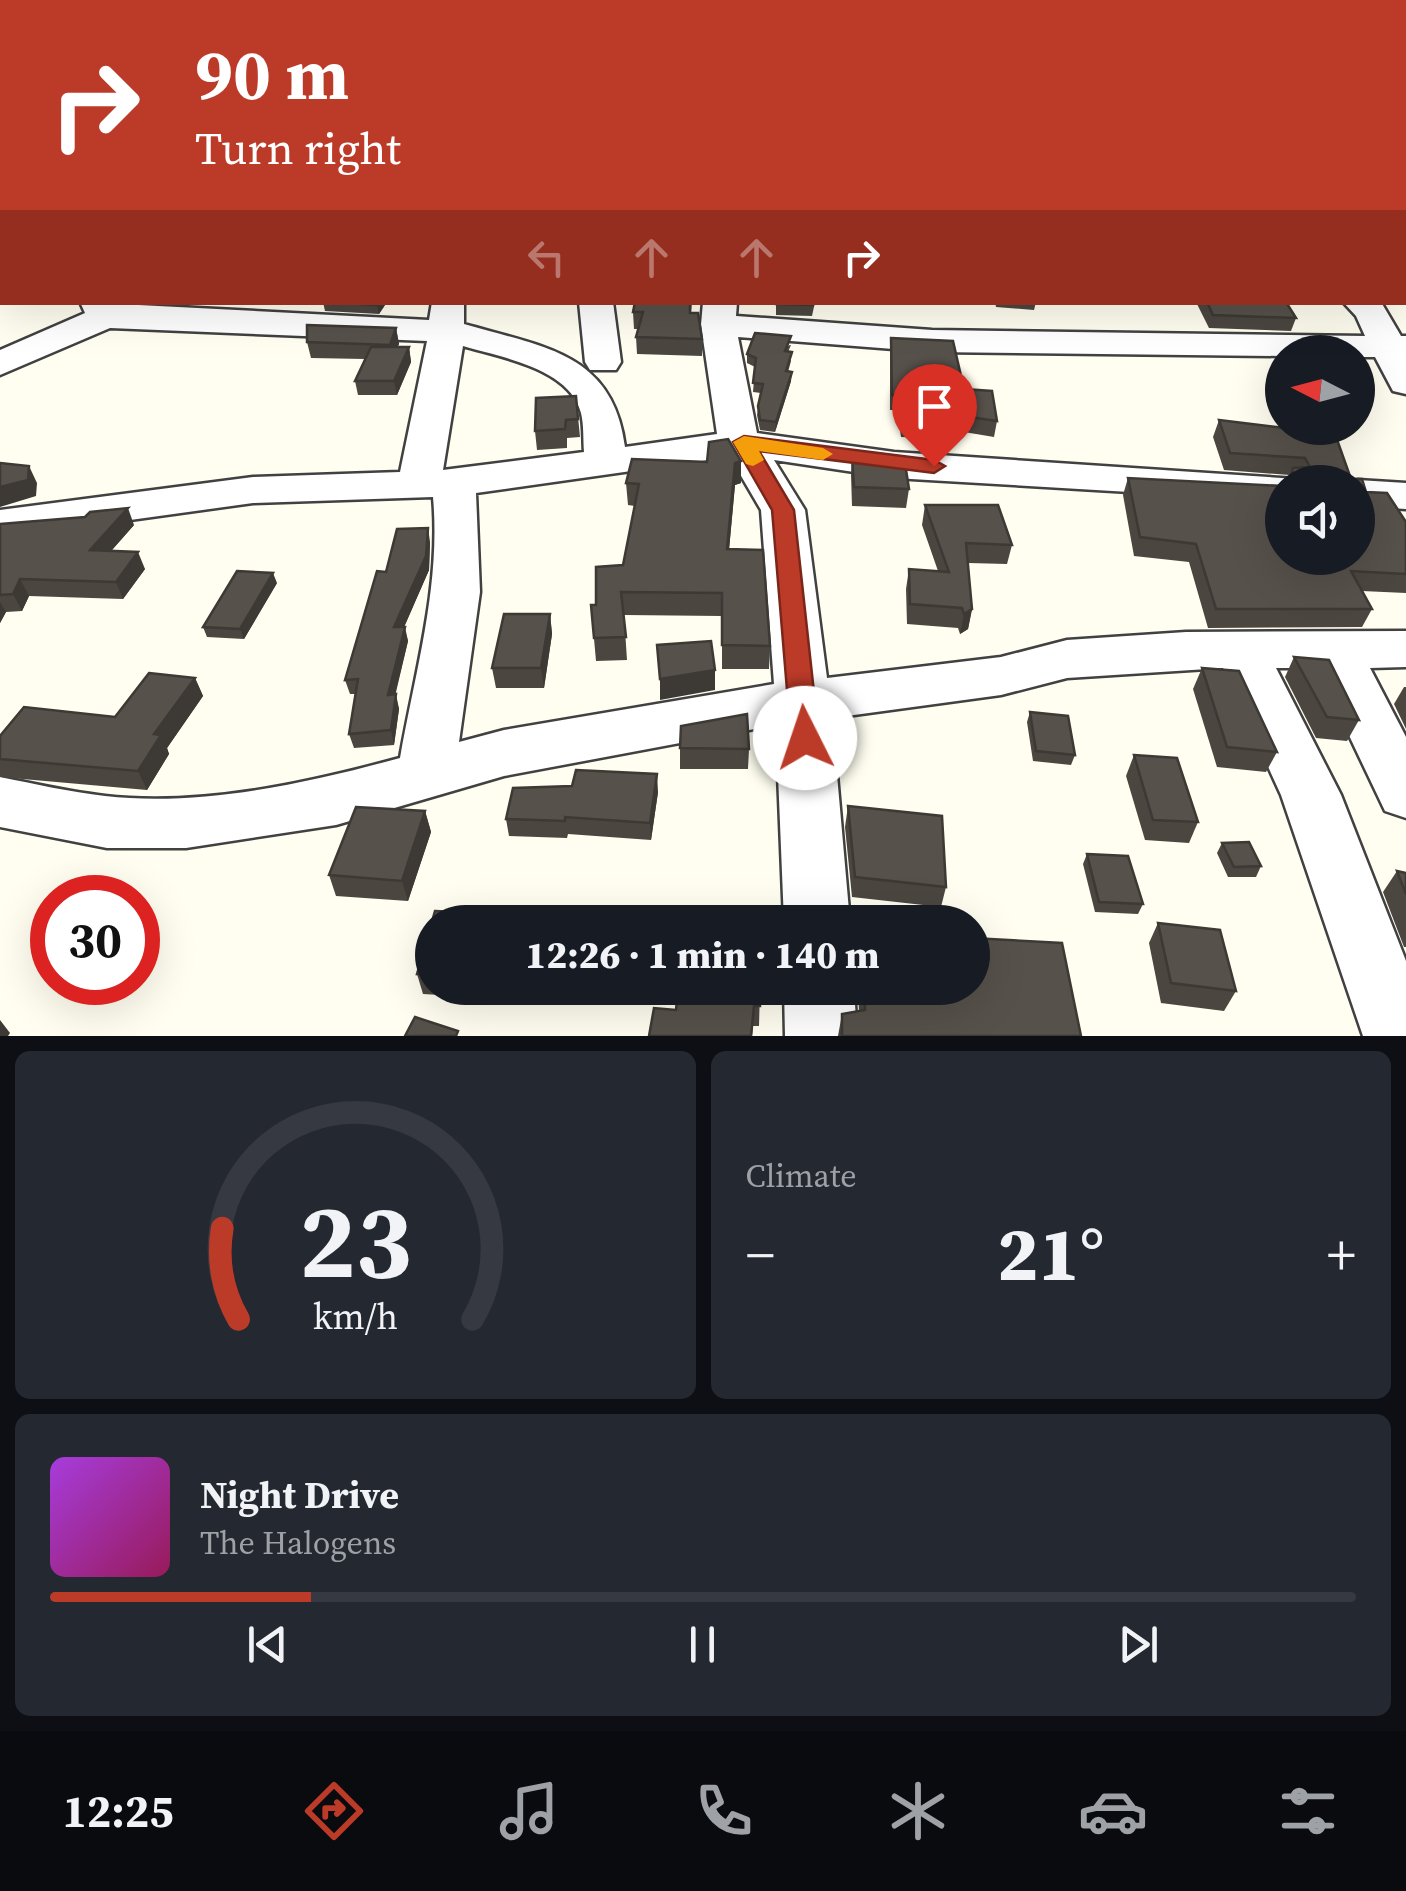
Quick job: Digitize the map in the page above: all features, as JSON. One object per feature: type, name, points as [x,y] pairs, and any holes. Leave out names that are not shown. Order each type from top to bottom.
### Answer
[{"type":"street","points":[[596,305],[603,362]]},
{"type":"street","points":[[1364,305],[1398,347],[1406,383]]},
{"type":"street","points":[[0,364],[101,310],[448,317],[539,357],[570,374],[591,392],[601,413],[606,463]]},
{"type":"street","points":[[815,905],[803,702],[783,510],[736,432],[719,314],[898,340],[1398,347]]},
{"type":"street","points":[[426,775],[459,567],[461,529],[436,483],[448,317]]},
{"type":"street","points":[[4,529],[94,508],[253,490],[436,483],[744,442],[894,464],[1265,487]]},
{"type":"street","points":[[1375,494],[1406,496]]},
{"type":"street","points":[[0,802],[107,822],[186,822],[336,800],[504,753],[803,702],[1001,676],[1067,660],[1241,650],[1406,649]]},
{"type":"street","points":[[1241,650],[1311,795],[1399,1036]]},
{"type":"street","points":[[1335,651],[1406,794]]},
{"type":"street","points":[[820,1005],[821,1036]]},
{"type":"building","points":[[634,305],[690,305],[690,313],[698,313],[702,339],[636,337],[643,312],[633,312]]},
{"type":"building","points":[[1208,305],[1288,305],[1296,318],[1213,315]]},
{"type":"building","points":[[307,325],[396,328],[390,345],[307,342]]},
{"type":"building","points":[[755,333],[791,336],[785,351],[792,352],[786,371],[792,372],[776,422],[760,420],[758,406],[763,384],[753,383],[756,358],[747,354]]},
{"type":"building","points":[[891,338],[953,341],[964,389],[992,391],[997,421],[963,416],[965,424],[904,422],[899,395],[892,395]]},
{"type":"building","points":[[371,347],[409,347],[394,381],[355,381]]},
{"type":"building","points":[[576,396],[578,419],[566,420],[565,429],[535,431],[536,398]]},
{"type":"building","points":[[1219,420],[1265,426],[1265,445],[1339,445],[1346,465],[1309,465],[1305,458],[1230,453]]},
{"type":"building","points":[[728,439],[741,461],[735,463],[727,549],[763,550],[770,646],[722,645],[722,593],[621,592],[626,637],[594,638],[591,605],[596,605],[596,567],[623,565],[639,484],[626,483],[632,459],[707,462],[709,442]]},
{"type":"building","points":[[852,456],[905,463],[909,489],[854,487]]},
{"type":"building","points":[[0,463],[29,466],[28,480],[0,487]]},
{"type":"building","points":[[1128,478],[1265,485],[1265,575],[1353,575],[1372,609],[1216,609],[1196,544],[1140,537]]},
{"type":"building","points":[[1375,492],[1387,493],[1406,522],[1406,574],[1375,572]]},
{"type":"building","points":[[925,505],[998,505],[1012,545],[966,543],[972,609],[964,614],[962,608],[910,604],[909,569],[949,572]]},
{"type":"building","points":[[128,508],[90,550],[138,552],[116,582],[20,579],[13,594],[0,595],[0,524],[85,517],[90,512]]},
{"type":"building","points":[[428,528],[426,556],[394,627],[405,627],[388,695],[396,694],[391,730],[349,734],[358,679],[345,680],[377,571],[386,572],[397,529]]},
{"type":"building","points":[[237,571],[273,573],[240,629],[203,627]]},
{"type":"building","points":[[504,614],[550,614],[541,668],[492,668]]},
{"type":"building","points":[[711,641],[715,670],[660,679],[657,645]]},
{"type":"building","points":[[1294,657],[1329,660],[1359,720],[1327,717]]},
{"type":"building","points":[[1202,668],[1239,671],[1277,752],[1227,747]]},
{"type":"building","points":[[149,673],[195,678],[154,734],[161,735],[138,771],[0,759],[0,736],[24,707],[115,717]]},
{"type":"building","points":[[1030,712],[1068,716],[1075,755],[1036,751]]},
{"type":"building","points":[[747,714],[749,749],[680,748],[681,726]]},
{"type":"building","points":[[1134,755],[1177,758],[1198,822],[1153,820]]},
{"type":"building","points":[[576,770],[657,774],[650,823],[565,817],[565,821],[506,819],[513,788],[572,786]]},
{"type":"building","points":[[848,806],[942,816],[946,887],[855,877]]},
{"type":"building","points":[[356,807],[425,811],[402,881],[329,875]]},
{"type":"building","points":[[1249,842],[1261,866],[1234,867],[1222,843]]},
{"type":"building","points":[[1087,854],[1128,856],[1143,904],[1099,902]]},
{"type":"building","points":[[1397,871],[1406,873],[1406,894]]},
{"type":"building","points":[[1158,923],[1220,930],[1236,991],[1171,983]]},
{"type":"building","points":[[990,939],[1062,943],[1081,1036],[842,1036],[842,1014],[865,1010],[865,1005],[990,1005]]},
{"type":"building","points":[[676,1005],[760,1005],[754,1006],[751,1036],[649,1036],[654,1008],[676,1010]]},
{"type":"building","points":[[415,1017],[458,1031],[456,1036],[405,1036]]},
{"type":"slow traffic","points":[[753,460],[744,442],[823,454]]},
{"type":"route","points":[[805,738],[783,510],[744,442],[894,464],[934,466]]}]
